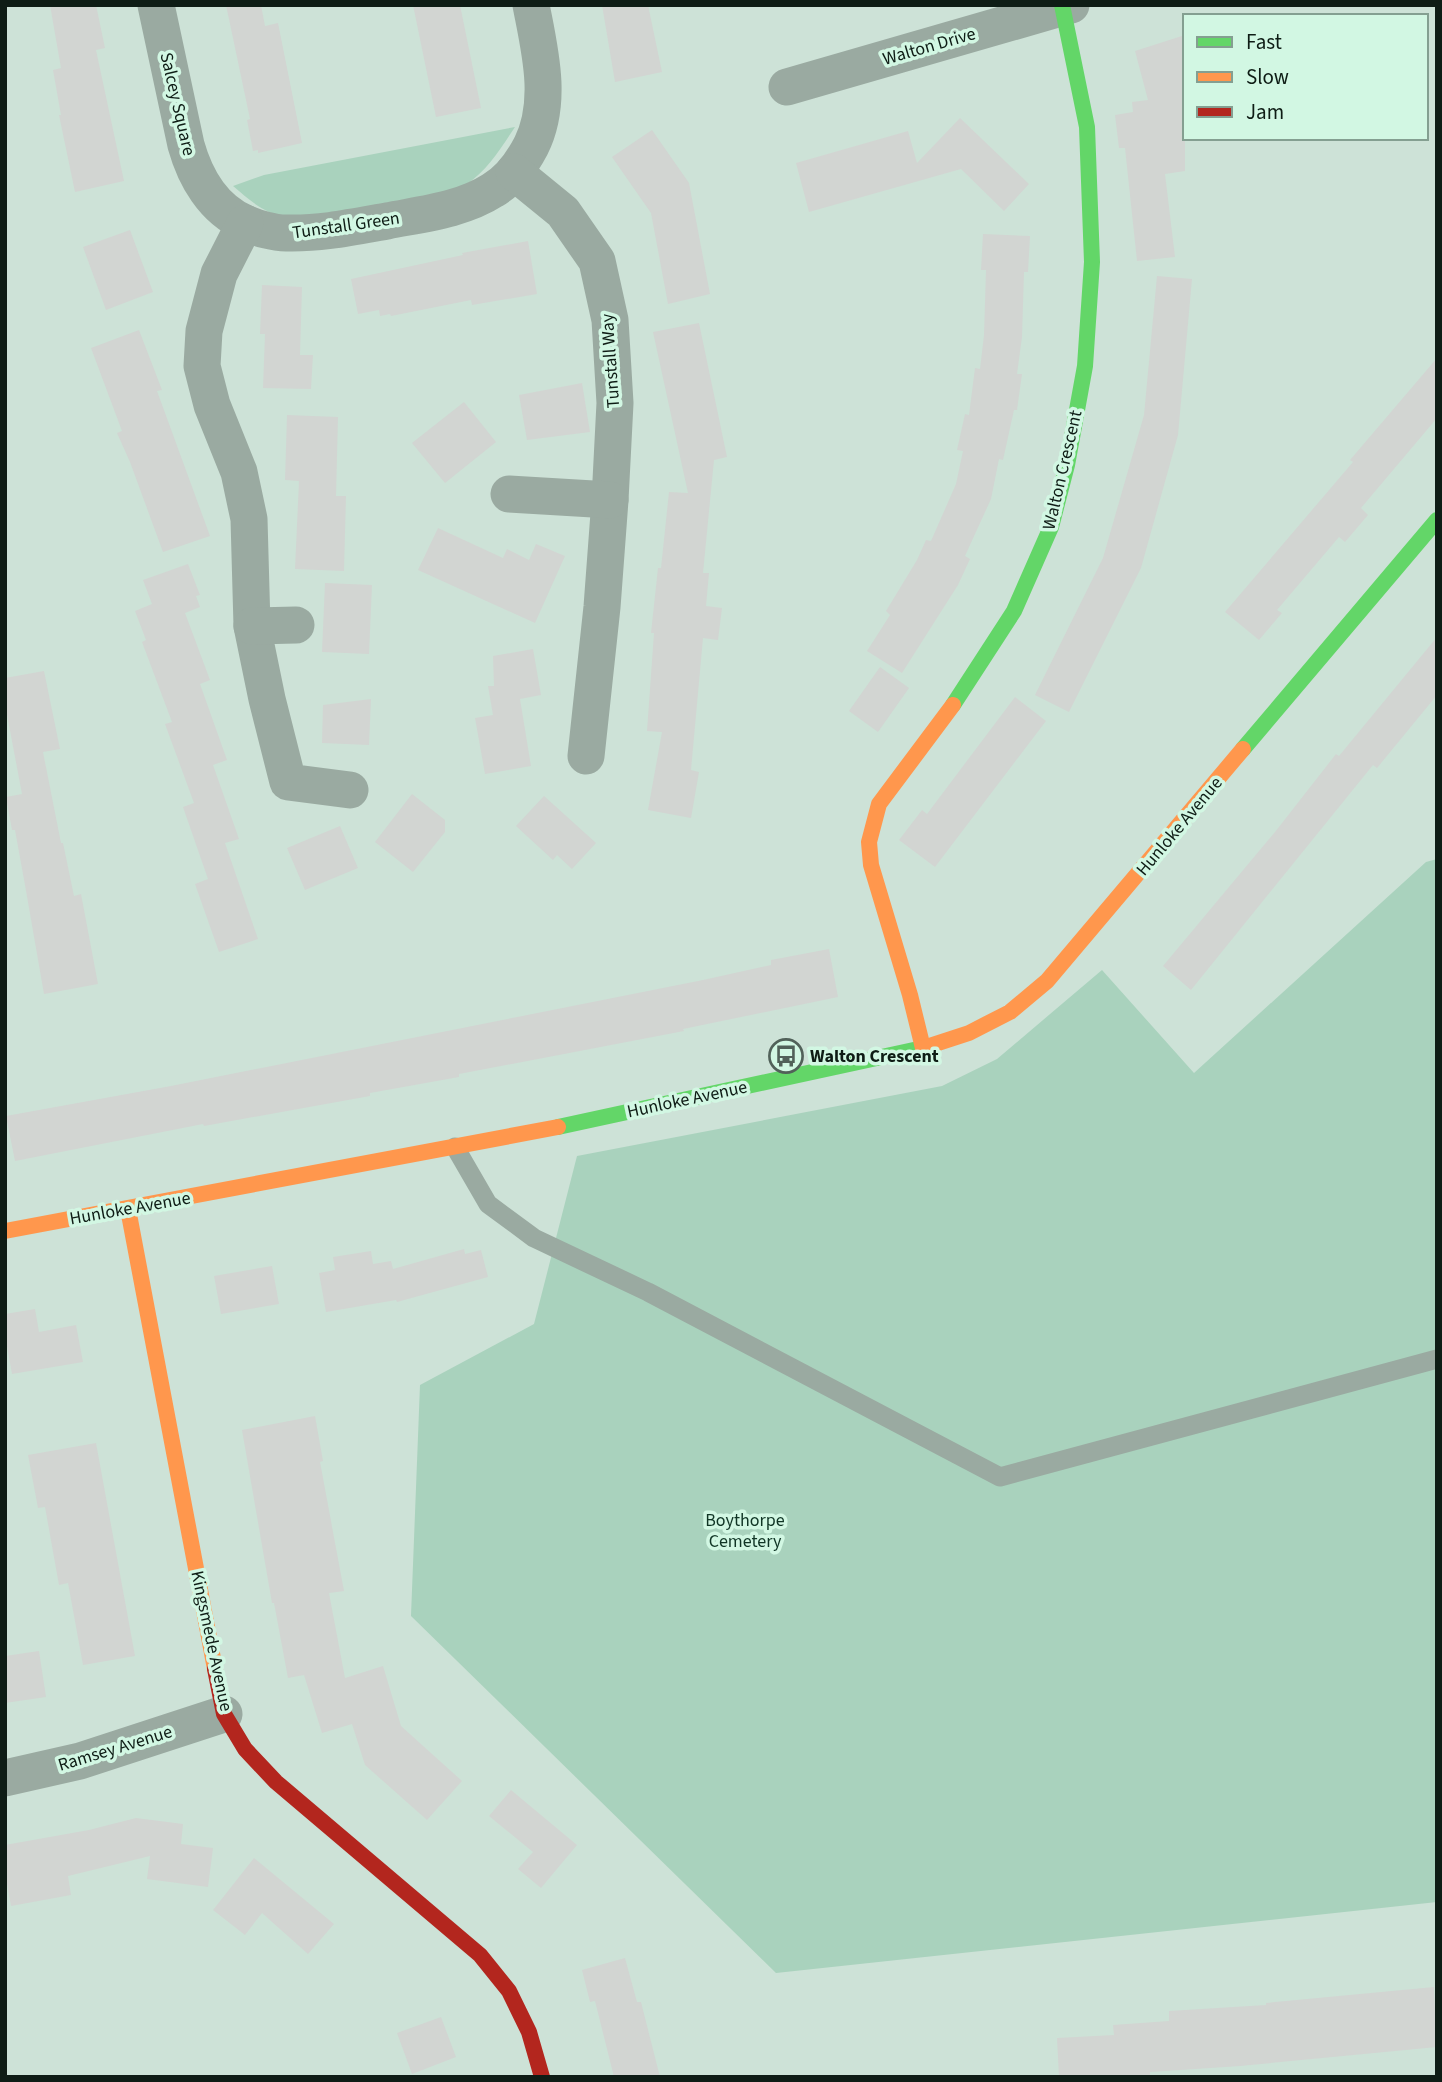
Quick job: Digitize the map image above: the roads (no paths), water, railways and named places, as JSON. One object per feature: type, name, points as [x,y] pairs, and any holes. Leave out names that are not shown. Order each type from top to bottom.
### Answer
[{"type":"street","name":"Salcey Square","points":[[156,5],[192,166],[219,207],[244,223]]},
{"type":"street","name":"Tunstall Green","points":[[244,223],[283,233],[332,231],[470,203],[495,190],[514,172],[531,145],[539,125],[542,106],[541,59],[531,5]]},
{"type":"street","name":"Walton Drive","points":[[788,87],[1065,6]]},
{"type":"street","name":"Walton Crescent","points":[[923,1048],[871,865],[869,842],[879,804],[942,721],[1014,611],[1051,527],[1067,465],[1085,366],[1092,262],[1087,127],[1065,6]]},
{"type":"street","name":"Tunstall Way","points":[[514,172],[563,212],[597,261],[610,320],[615,403],[610,499],[586,756]]},
{"type":"street","points":[[244,223],[219,274],[204,331],[202,366],[212,405],[239,472],[249,519],[253,626],[267,699],[288,782],[350,790]]},
{"type":"street","points":[[509,494],[610,499]]},
{"type":"street","name":"Hunloke Avenue","points":[[5,1231],[455,1147],[923,1048],[969,1033],[1010,1012],[1048,981],[1437,520]]},
{"type":"street","points":[[253,626],[296,625]]},
{"type":"street","name":"Kingsmede Avenue","points":[[128,1209],[224,1714],[245,1749],[276,1782],[480,1955],[509,1991],[529,2032],[542,2077]]},
{"type":"street","name":"Ramsey Avenue","points":[[5,1778],[80,1761],[224,1714]]},
{"type":"lane","points":[[455,1147],[488,1204],[534,1238],[648,1292],[999,1476],[1437,1359]]},
{"type":"place","name":"Walton Crescent","points":[[786,1056]]},
{"type":"park label","name":"Boythorpe Cemetery","points":[[745,1530]]}]
